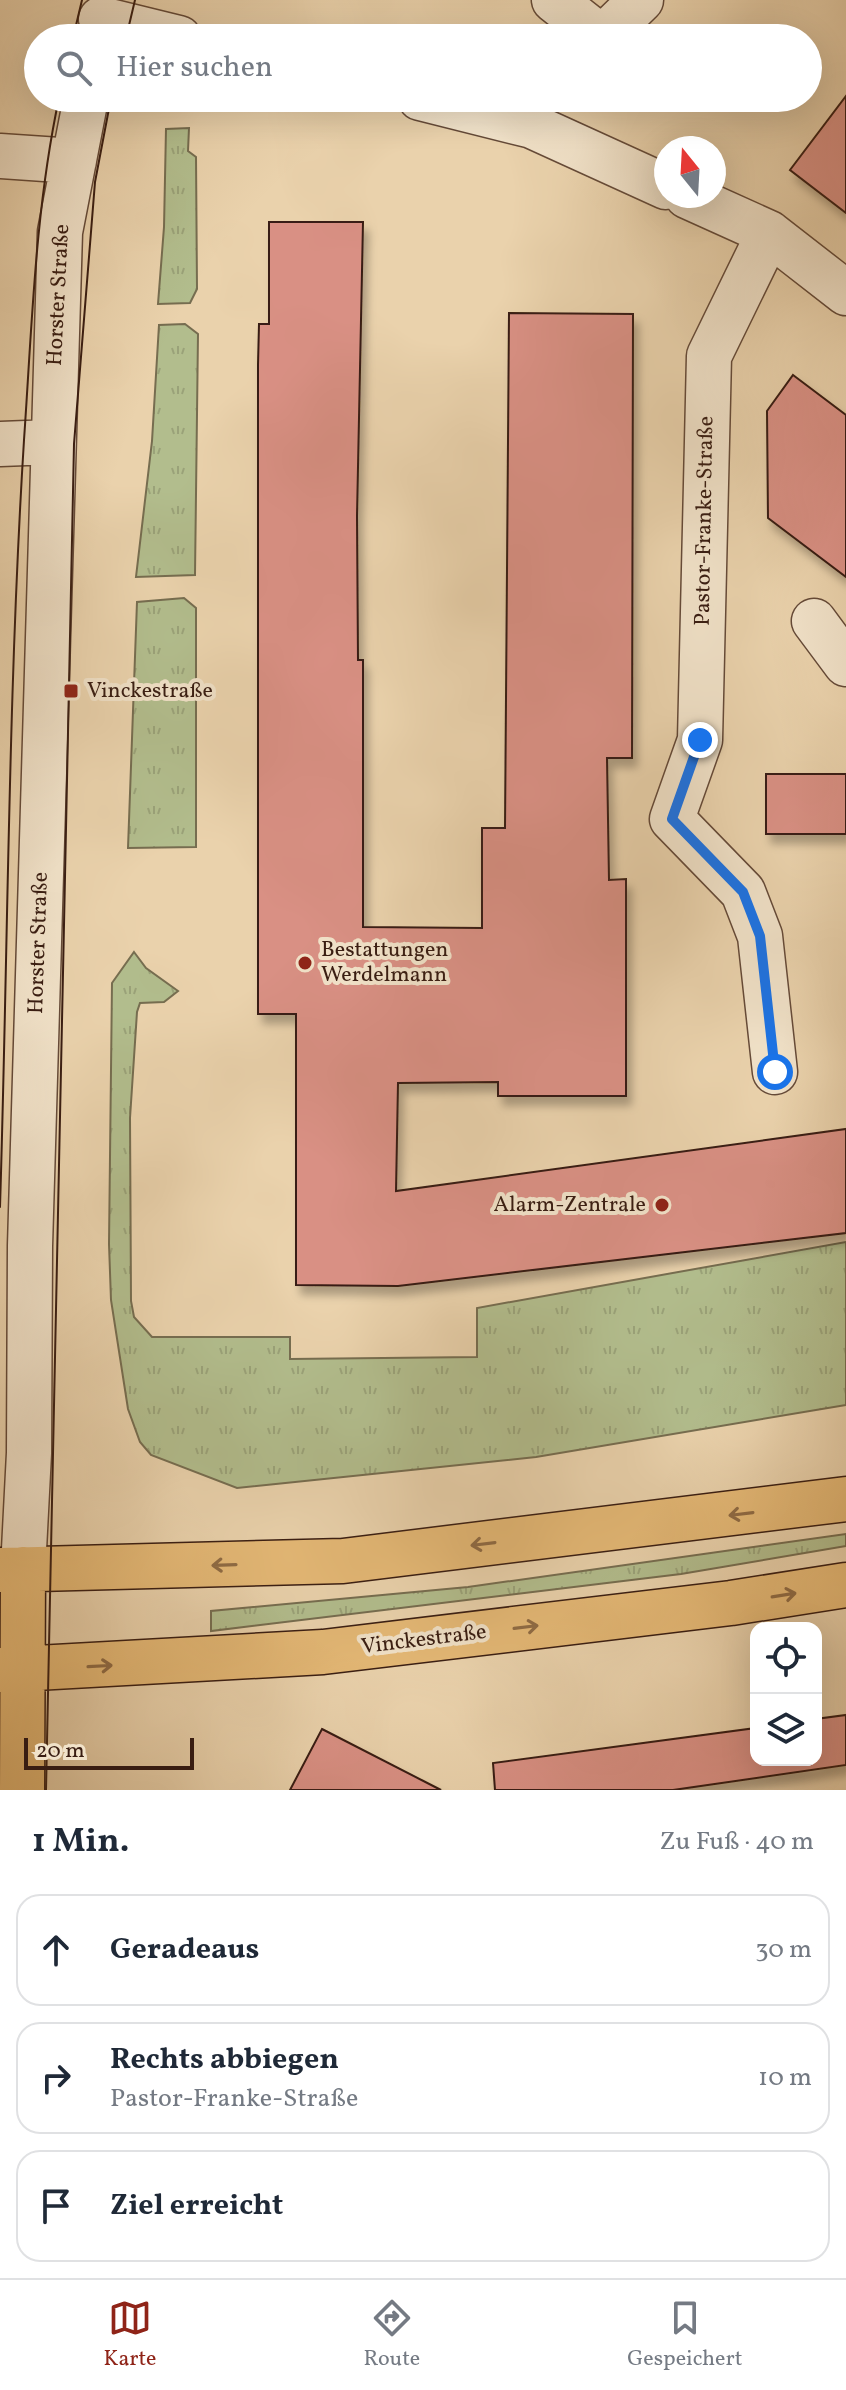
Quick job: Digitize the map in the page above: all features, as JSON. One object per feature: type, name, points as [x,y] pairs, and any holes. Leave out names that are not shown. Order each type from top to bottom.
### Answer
[{"type":"main road","points":[[12,1569],[343,1561],[846,1499]]},
{"type":"main road","name":"Horster Straße","points":[[12,1569],[11,1670],[22,1790]]},
{"type":"main road","name":"Vinckestraße","points":[[11,1670],[323,1652],[731,1603],[846,1585]]},
{"type":"street","points":[[554,0],[584,24]]},
{"type":"street","points":[[616,24],[641,0]]},
{"type":"street","points":[[102,19],[122,24]]},
{"type":"street","name":"Horster Straße","points":[[12,1569],[29,1453],[30,1246],[60,232],[83,112]]},
{"type":"street","points":[[540,112],[654,180]]},
{"type":"street","points":[[0,156],[74,161]]},
{"type":"street","points":[[714,208],[769,233],[846,293]]},
{"type":"street","name":"Pastor-Franke-Straße","points":[[769,233],[709,356],[700,740],[672,819],[743,892],[760,936],[775,1072]]},
{"type":"street","points":[[0,444],[52,442]]},
{"type":"street","points":[[814,621],[846,664]]},
{"type":"green space","points":[[189,128],[188,151],[196,157],[197,289],[190,303],[158,304],[164,227],[166,129]]},
{"type":"green space","points":[[185,324],[198,334],[195,575],[136,577],[152,441],[159,325]]},
{"type":"green space","points":[[184,598],[196,608],[196,847],[128,848],[137,602]]},
{"type":"green space","points":[[134,952],[146,968],[178,991],[164,1002],[140,1003],[137,1012],[130,1118],[131,1301],[134,1317],[152,1337],[290,1337],[290,1359],[477,1357],[477,1308],[846,1242],[846,1405],[536,1457],[237,1488],[151,1455],[140,1442],[128,1409],[111,1300],[109,1244],[112,983]]},
{"type":"green space","points":[[846,1534],[846,1546],[681,1574],[211,1631],[211,1611],[468,1587]]},
{"type":"building","points":[[846,96],[846,213],[790,170]]},
{"type":"building","points":[[269,222],[363,222],[357,516],[358,660],[363,660],[363,927],[482,928],[482,828],[505,828],[509,313],[633,314],[632,758],[607,758],[609,880],[626,879],[626,1096],[498,1096],[498,1082],[398,1083],[396,1191],[846,1129],[846,1233],[398,1286],[296,1285],[296,1014],[258,1014],[258,365],[259,324],[269,324]]},
{"type":"building","points":[[793,375],[846,415],[846,577],[768,518],[767,411]]},
{"type":"building","points":[[766,774],[846,774],[846,834],[766,834]]},
{"type":"building","points":[[846,1715],[846,1765],[673,1790],[495,1790],[493,1763],[750,1729],[750,1766],[822,1766],[822,1718]]},
{"type":"building","points":[[322,1729],[441,1790],[290,1790]]},
{"type":"tram line","points":[[76,24],[82,0]]},
{"type":"tram line","points":[[129,24],[135,0]]},
{"type":"tram line","points":[[0,1207],[11,727],[19,536],[36,268],[56,112]]},
{"type":"tram line","points":[[46,1790],[74,444],[95,182],[108,112]]},
{"type":"place","name":"Vinckestraße","points":[[71,691]]},
{"type":"place","name":"Bestattungen Werdelmann","points":[[305,963]]},
{"type":"place","name":"Alarm-Zentrale","points":[[662,1205]]},
{"type":"route","points":[[700,740],[672,819],[706,850],[743,892],[760,936],[775,1072]]}]
